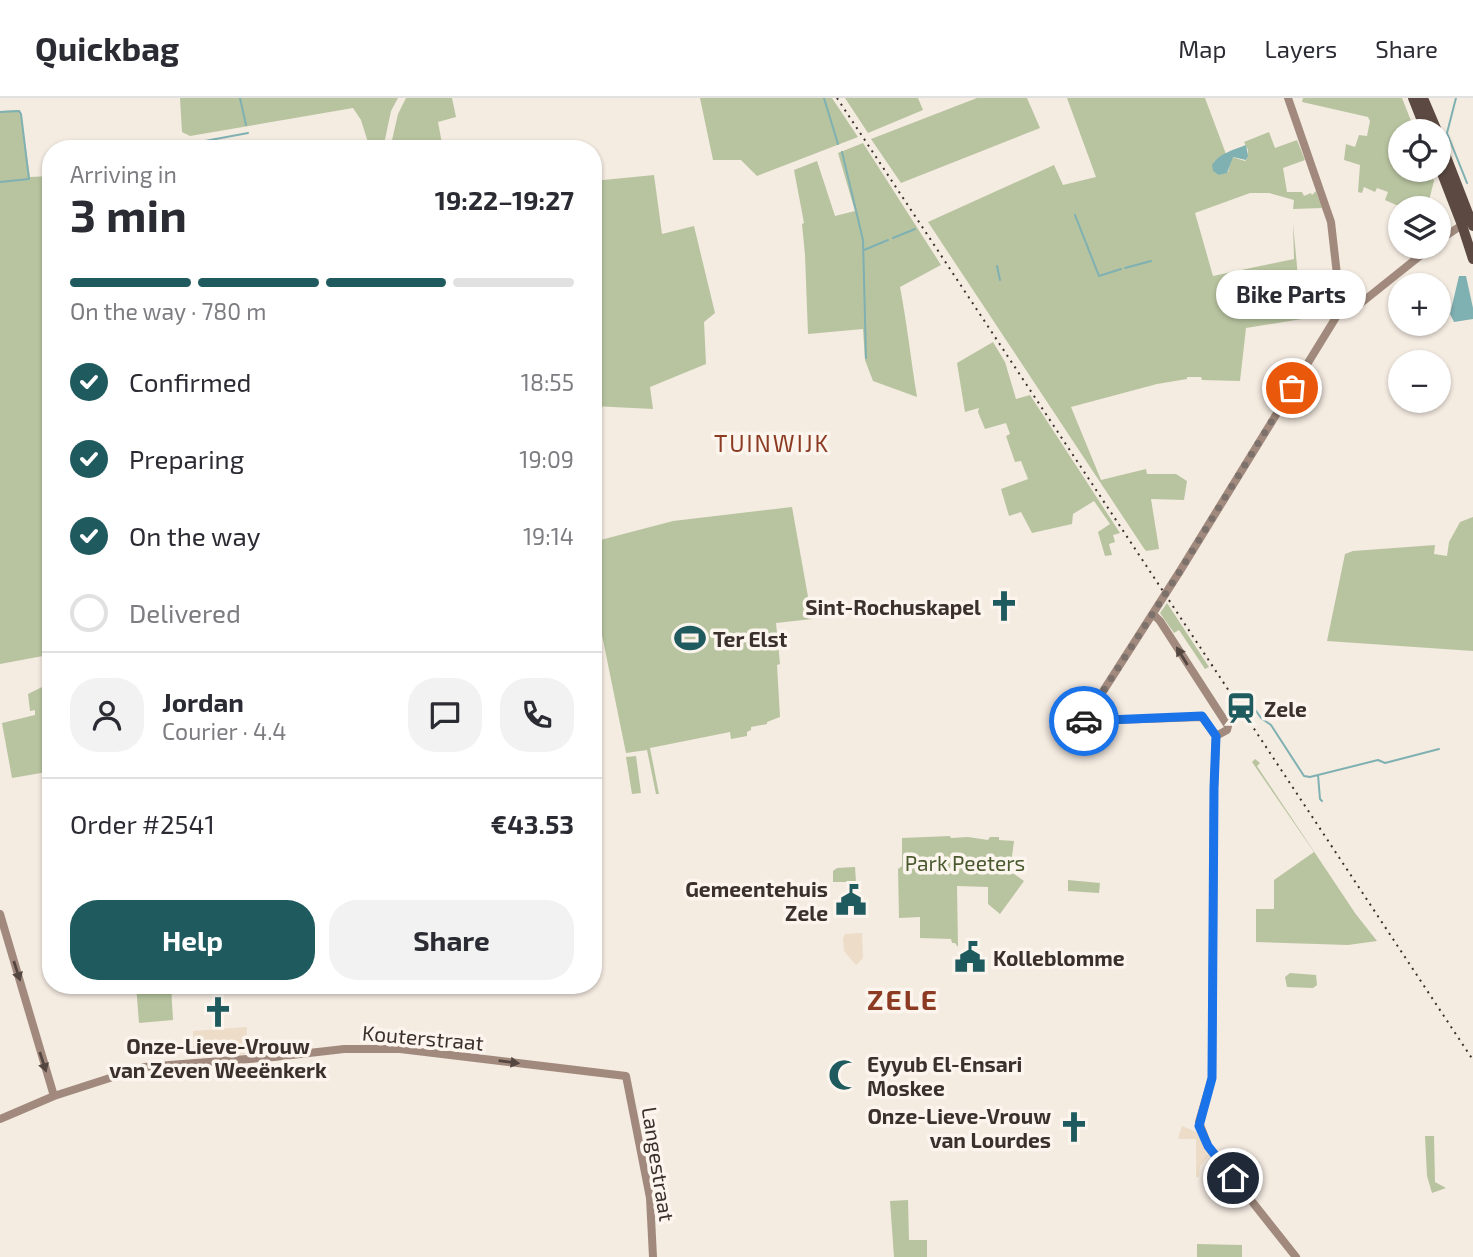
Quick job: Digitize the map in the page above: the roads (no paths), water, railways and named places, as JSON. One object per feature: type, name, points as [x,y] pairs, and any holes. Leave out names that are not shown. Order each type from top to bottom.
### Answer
[{"type":"highway","points":[[1413,98],[1421,119]]},
{"type":"highway","points":[[1423,98],[1432,119]]},
{"type":"highway","points":[[1451,171],[1470,222],[1473,260]]},
{"type":"highway","points":[[1448,182],[1470,222]]},
{"type":"street","points":[[1214,706],[1202,716],[1084,722],[1338,314],[1340,301],[1331,222],[1288,98]]},
{"type":"street","points":[[1451,233],[1470,222]]},
{"type":"street","points":[[1338,314],[1351,311],[1415,259]]},
{"type":"street","points":[[1153,614],[1228,729],[1216,736]]},
{"type":"street","points":[[1202,716],[1216,736],[1212,1078],[1199,1126],[1208,1146],[1296,1257]]},
{"type":"street","points":[[0,914],[54,1096]]},
{"type":"street","name":"Kouterstraat","points":[[0,1119],[54,1096],[144,1067],[372,1048],[626,1076]]},
{"type":"street","name":"Langestraat","points":[[626,1076],[650,1198],[653,1257]]},
{"type":"water","points":[[1246,145],[1246,160],[1233,157],[1227,173],[1219,175],[1213,171],[1212,165],[1219,158]]},
{"type":"water","points":[[1459,276],[1466,276],[1473,319],[1454,322],[1451,310]]},
{"type":"waterway","points":[[240,98],[246,125]]},
{"type":"waterway","points":[[824,98],[838,144]]},
{"type":"waterway","points":[[1456,98],[1447,133],[1467,183]]},
{"type":"waterway","points":[[0,112],[19,111],[21,114],[29,179],[0,182]]},
{"type":"waterway","points":[[210,140],[248,133]]},
{"type":"waterway","points":[[842,152],[863,240],[866,358]]},
{"type":"waterway","points":[[1075,215],[1099,276],[1121,269]]},
{"type":"waterway","points":[[893,238],[915,229]]},
{"type":"waterway","points":[[864,250],[888,240]]},
{"type":"waterway","points":[[1125,268],[1151,261]]},
{"type":"waterway","points":[[997,266],[1000,280]]},
{"type":"waterway","points":[[1245,695],[1261,718],[1271,725],[1304,776],[1310,777],[1378,760],[1385,763],[1439,749]]},
{"type":"waterway","points":[[1318,775],[1322,801]]},
{"type":"railway","points":[[837,98],[1473,1060]]},
{"type":"place","name":"Bike Parts","points":[[1292,388]]},
{"type":"place","name":"Sint-Rochuskapel","points":[[1004,606]]},
{"type":"place","name":"Ter Elst","points":[[690,638]]},
{"type":"place","name":"Zele","points":[[1241,708]]},
{"type":"place","name":"Gemeentehuis Zele","points":[[851,900]]},
{"type":"place","name":"Kolleblomme","points":[[970,957]]},
{"type":"place","name":"Onze-Lieve-Vrouw van Zeven Weeënkerk","points":[[218,1012]]},
{"type":"place","name":"Eyyub El-Ensari Moskee","points":[[844,1075]]},
{"type":"place","name":"Onze-Lieve-Vrouw van Lourdes","points":[[1074,1127]]},
{"type":"district","name":"TUINWIJK","points":[[772,443]]},
{"type":"district","name":"ZELE","points":[[903,999]]},
{"type":"park label","name":"Park Peeters","points":[[965,862]]}]
